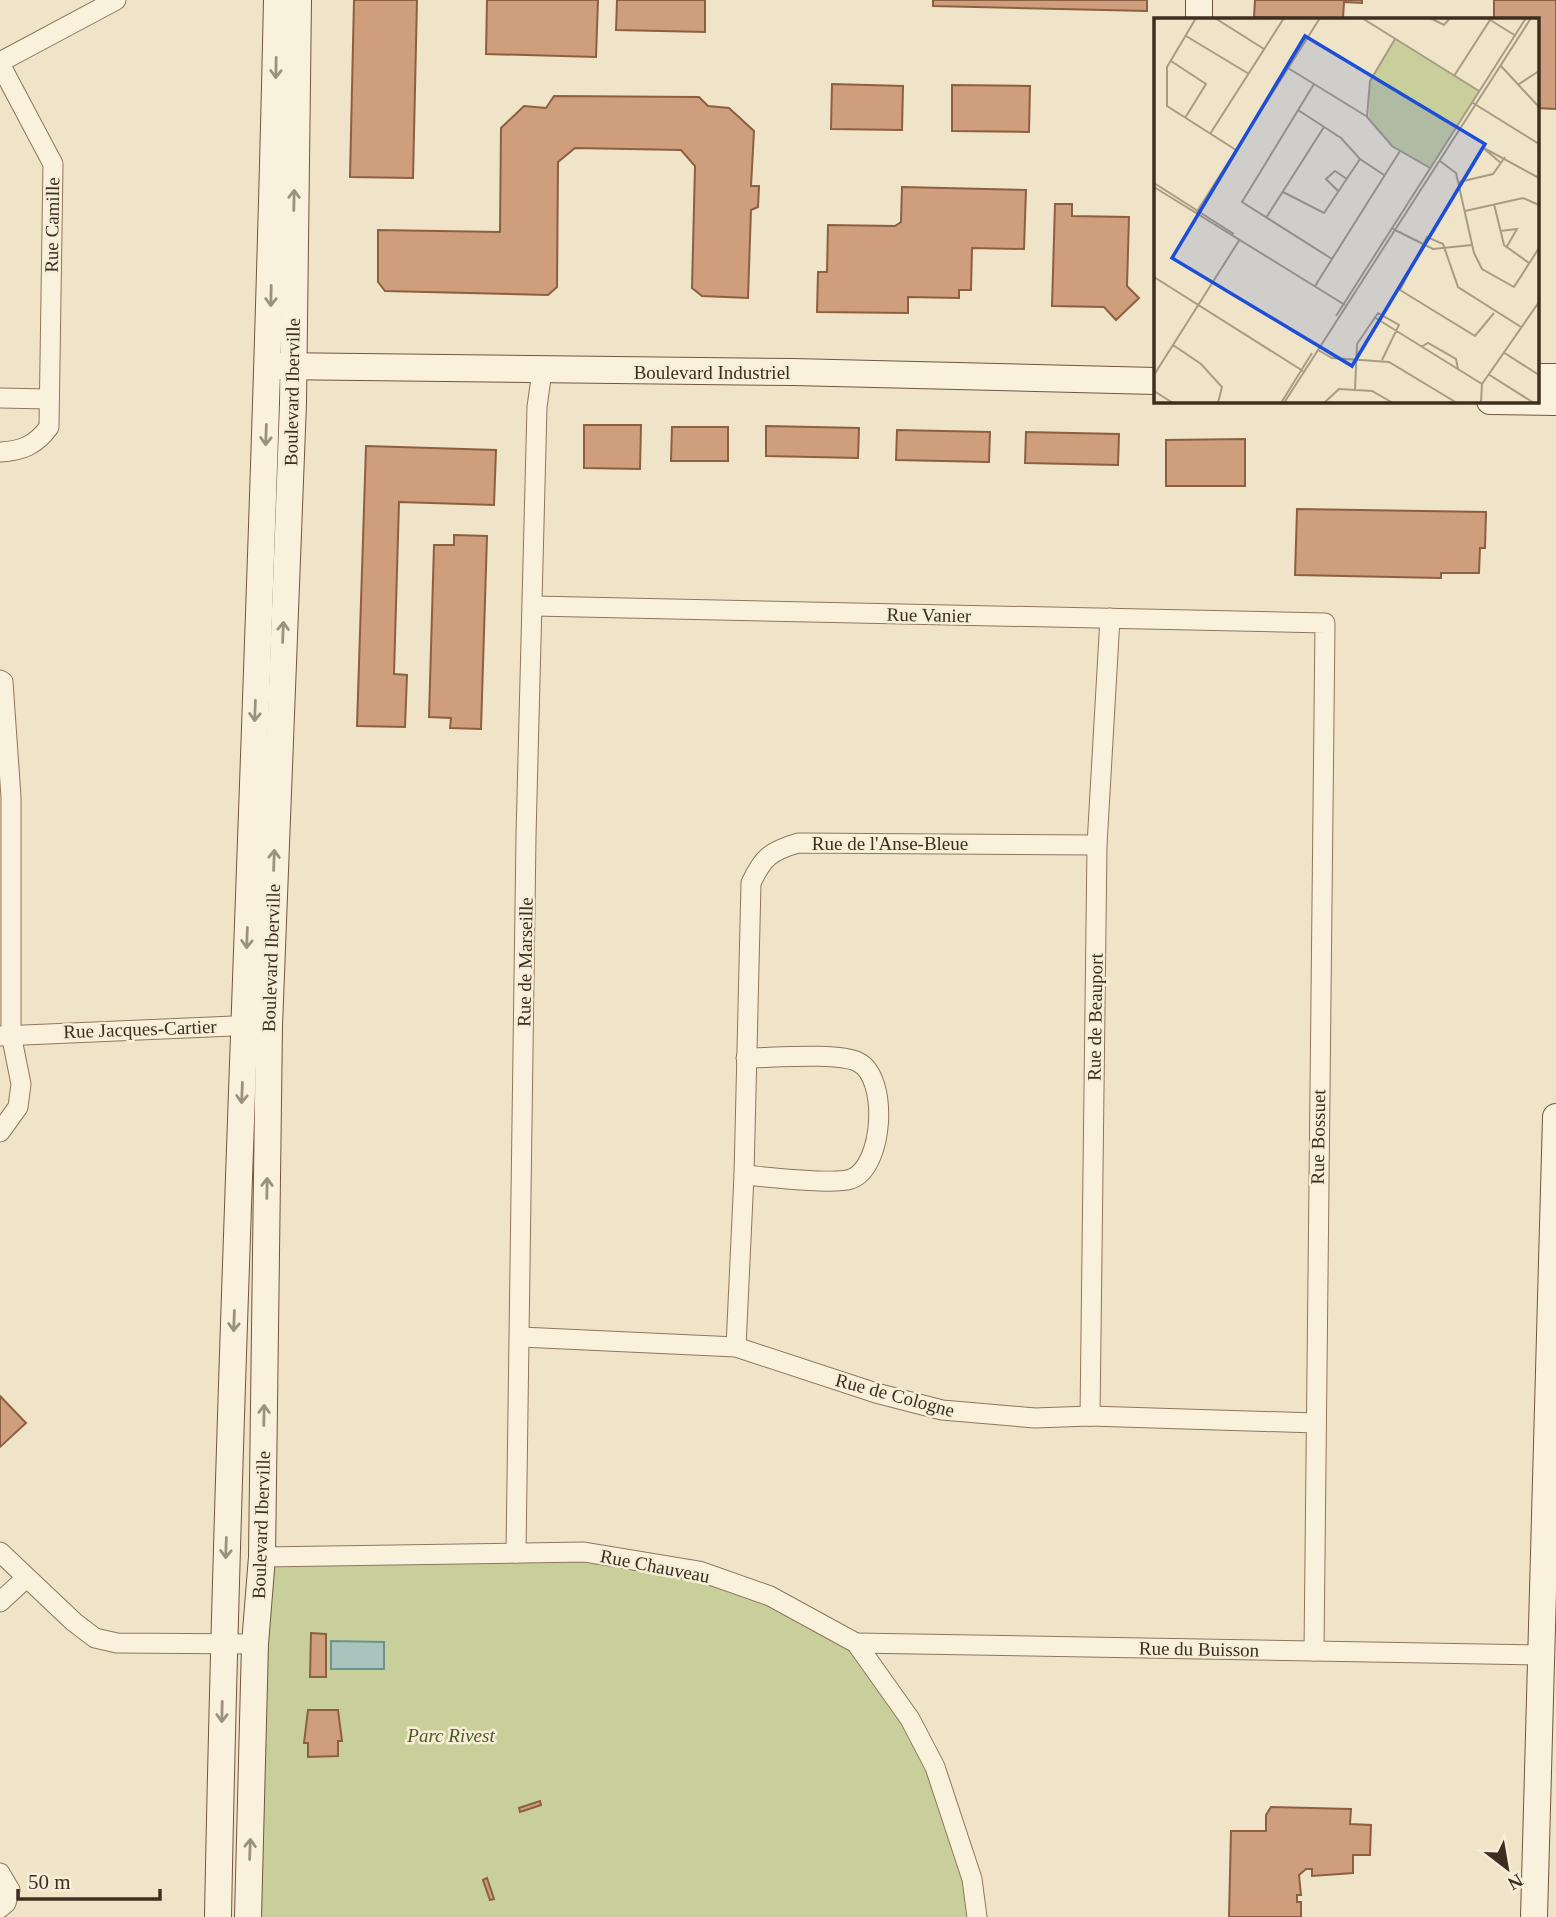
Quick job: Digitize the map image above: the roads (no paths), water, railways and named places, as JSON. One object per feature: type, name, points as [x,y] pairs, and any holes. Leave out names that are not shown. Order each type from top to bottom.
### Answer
[{"type":"street","points":[[0,63],[116,0]]},
{"type":"street","name":"Boulevard Iberville","points":[[278,0],[281,366]]},
{"type":"street","name":"Boulevard Iberville","points":[[218,1917],[223,1643],[257,1025],[281,366],[298,0]]},
{"type":"street","points":[[1199,0],[1199,18]]},
{"type":"street","name":"Rue Camille","points":[[0,63],[53,164],[49,427],[40,439],[25,449],[0,452]]},
{"type":"street","name":"Boulevard Industriel","points":[[281,366],[806,372],[1154,381]]},
{"type":"street","name":"Rue de Marseille","points":[[516,1553],[526,836],[537,415],[542,370]]},
{"type":"street","points":[[1538,377],[1556,377]]},
{"type":"street","points":[[0,398],[49,398]]},
{"type":"street","points":[[1538,402],[1556,402]]},
{"type":"street","name":"Rue Vanier","points":[[534,607],[1325,623]]},
{"type":"street","name":"Rue de Beauport","points":[[1090,1416],[1097,845],[1110,618]]},
{"type":"street","name":"Rue Bossuet","points":[[1314,1651],[1325,623]]},
{"type":"street","points":[[0,680],[3,682],[11,797],[6,1035],[20,1084],[18,1107],[0,1132]]},
{"type":"street","name":"Rue de l'Anse-Bleue","points":[[736,1347],[744,1175],[751,883],[759,865],[774,850],[798,843],[1097,845]]},
{"type":"street","name":"Boulevard Iberville","points":[[248,1917],[255,1644],[262,1557],[257,1025]]},
{"type":"street","name":"Rue Jacques-Cartier","points":[[6,1035],[257,1025]]},
{"type":"street","points":[[744,1175],[851,1179],[866,1168],[877,1142],[878,1093],[866,1069],[858,1062],[835,1058],[746,1058]]},
{"type":"street","points":[[1534,1917],[1556,1117]]},
{"type":"street","name":"Rue de Cologne","points":[[521,1337],[736,1347],[876,1393],[942,1410],[1035,1418],[1090,1416],[1315,1423]]},
{"type":"street","points":[[0,1552],[25,1579],[95,1638],[117,1643],[255,1644]]},
{"type":"street","name":"Rue Chauveau","points":[[262,1557],[584,1552],[699,1571],[770,1596],[856,1643],[910,1719],[935,1767],[972,1879],[977,1917]]},
{"type":"street","points":[[0,1602],[25,1579]]},
{"type":"street","name":"Rue du Buisson","points":[[856,1643],[1541,1656]]},
{"type":"street","points":[[0,1873],[10,1890],[6,1903],[0,1908]]},
{"type":"water","points":[[331,1641],[384,1642],[384,1669],[331,1669]]},
{"type":"park label","name":"Parc Rivest","points":[[451,1735]]}]
